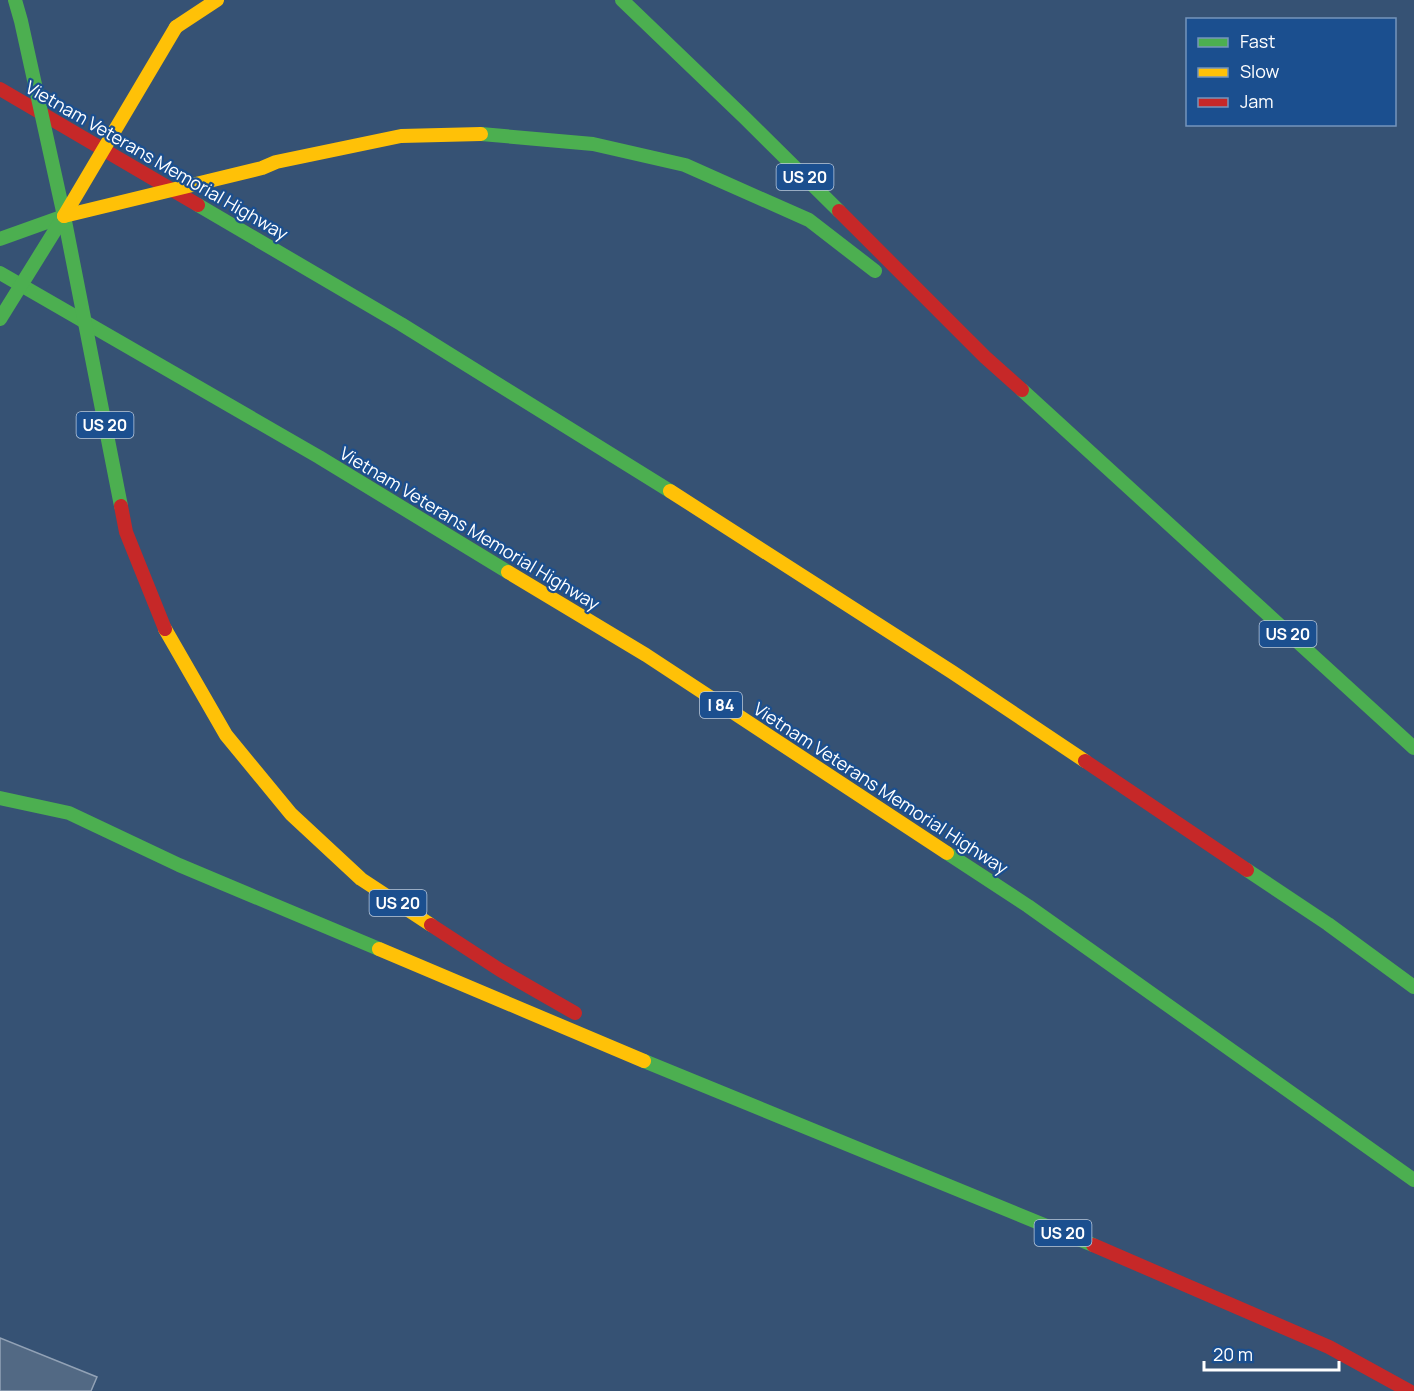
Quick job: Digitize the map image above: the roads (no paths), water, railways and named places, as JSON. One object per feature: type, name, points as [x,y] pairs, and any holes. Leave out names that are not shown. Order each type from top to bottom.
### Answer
[{"type":"main road","points":[[15,0],[64,216]]},
{"type":"main road","points":[[176,27],[217,0]]},
{"type":"main road","name":"US 20","points":[[622,0],[745,118],[985,357],[1414,748]]},
{"type":"main road","points":[[0,320],[176,27],[178,9]]},
{"type":"main road","name":"Vietnam Veterans Memorial Highway","points":[[0,89],[401,324],[674,494],[952,672],[1328,924],[1414,987]]},
{"type":"main road","points":[[0,238],[64,216],[262,168],[276,162],[401,136],[481,134],[593,144],[685,165],[808,220],[883,278]]},
{"type":"main road","name":"US 20","points":[[64,216],[126,532],[165,629],[226,735],[291,814],[362,879],[500,970],[590,1021]]},
{"type":"main road","name":"Vietnam Veterans Memorial Highway","points":[[0,273],[319,457],[646,656],[1028,906],[1414,1180]]},
{"type":"main road","points":[[902,292],[985,357]]},
{"type":"main road","points":[[0,798],[69,813],[179,865],[710,1089]]},
{"type":"main road","name":"US 20","points":[[610,1032],[710,1089],[1102,1249],[1329,1347],[1408,1391]]}]
